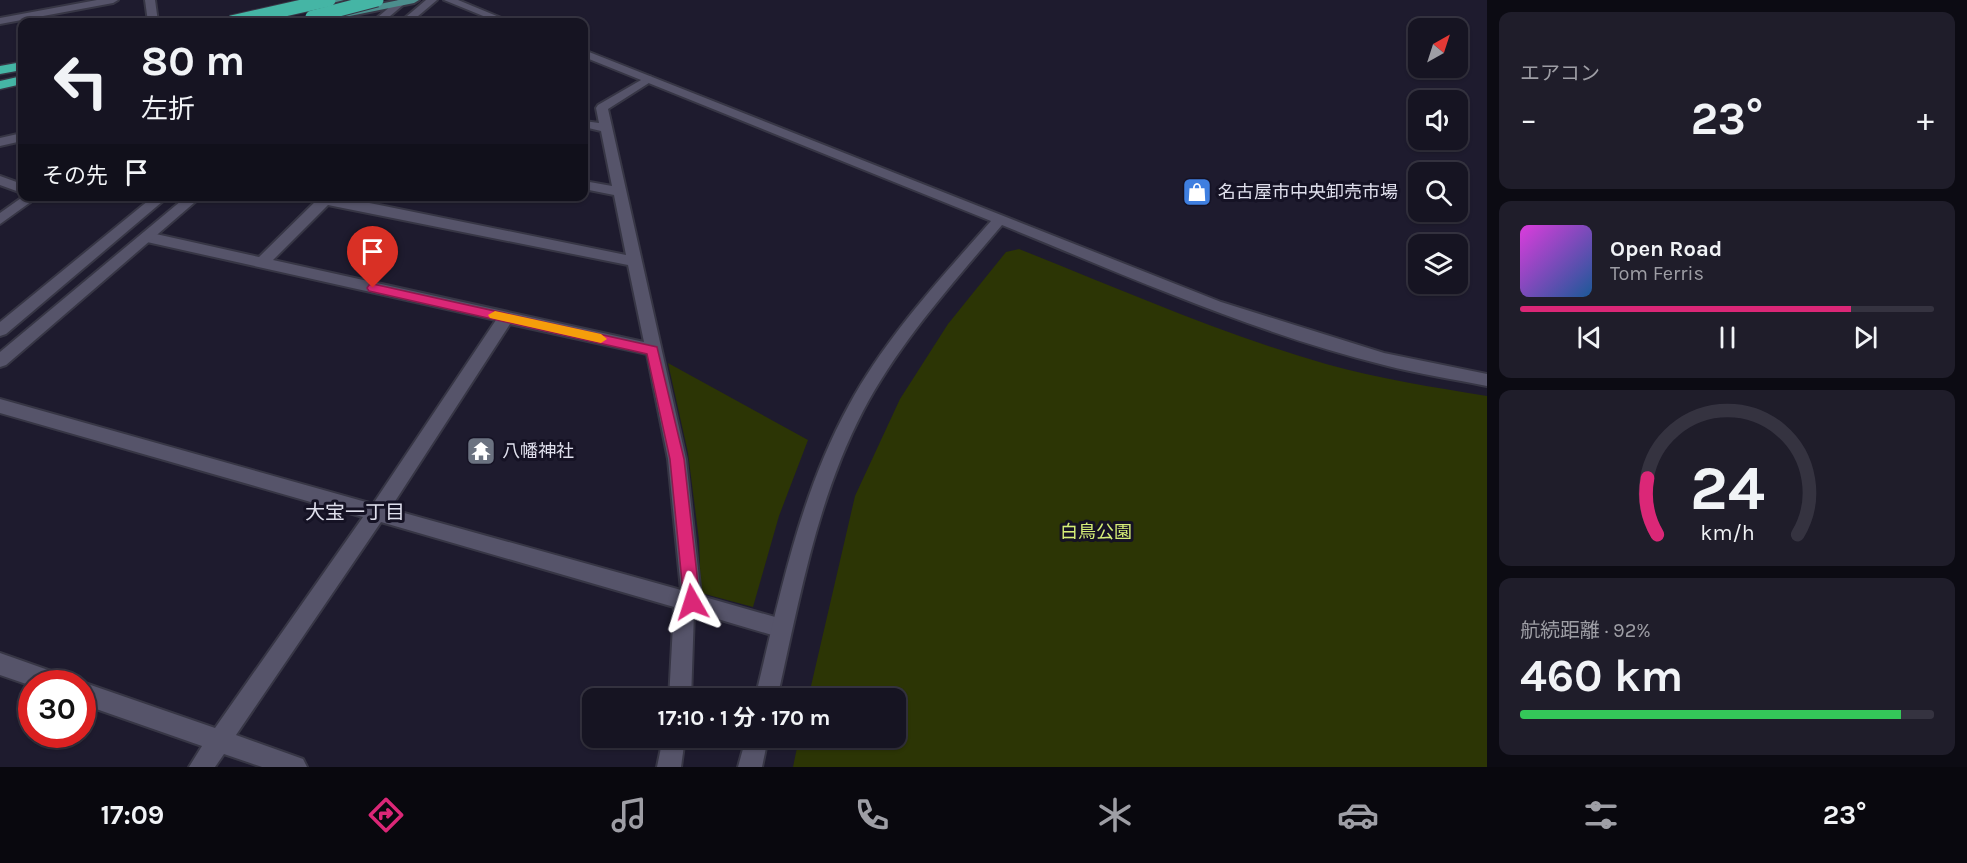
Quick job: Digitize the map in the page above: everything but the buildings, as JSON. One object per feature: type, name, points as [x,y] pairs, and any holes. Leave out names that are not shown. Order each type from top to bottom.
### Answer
[{"type":"highway","points":[[249,18],[329,0]]},
{"type":"highway","points":[[314,18],[377,0]]},
{"type":"highway","points":[[0,69],[18,65]]},
{"type":"highway","points":[[0,86],[18,82]]},
{"type":"main road","points":[[245,18],[339,0]]},
{"type":"main road","points":[[318,18],[414,0]]},
{"type":"street","points":[[0,21],[113,0]]},
{"type":"street","points":[[150,0],[152,18]]},
{"type":"street","points":[[410,18],[432,0]]},
{"type":"street","points":[[449,0],[496,18]]},
{"type":"street","points":[[382,18],[403,1]]},
{"type":"street","points":[[588,56],[1216,306],[1384,359],[1487,380]]},
{"type":"street","points":[[648,79],[602,108],[677,459],[688,601],[681,688]]},
{"type":"street","points":[[588,125],[606,128]]},
{"type":"street","points":[[0,142],[18,138]]},
{"type":"street","points":[[0,180],[18,187]]},
{"type":"street","points":[[588,186],[620,192]]},
{"type":"street","points":[[0,220],[26,201]]},
{"type":"street","points":[[0,330],[157,201]]},
{"type":"street","points":[[0,362],[190,201]]},
{"type":"street","points":[[262,263],[325,201]]},
{"type":"street","points":[[343,201],[634,261]]},
{"type":"street","points":[[769,688],[809,524],[835,451],[855,410],[871,383],[920,314],[999,220]]},
{"type":"street","points":[[147,237],[653,350]]},
{"type":"street","points":[[201,767],[377,513],[506,318]]},
{"type":"street","points":[[0,406],[783,628]]},
{"type":"street","points":[[0,664],[18,670]]},
{"type":"street","points":[[96,698],[295,767]]},
{"type":"street","points":[[669,767],[672,748]]},
{"type":"street","points":[[750,767],[754,748]]},
{"type":"green space","name":"白鳥公園","points":[[1019,249],[1248,339],[1326,364],[1406,382],[1487,396],[1487,767],[793,767],[797,748],[906,748],[906,688],[811,688],[855,496],[900,399],[948,324],[1006,252]]},
{"type":"green space","points":[[668,363],[808,440],[779,516],[753,607],[701,593],[699,540],[688,453]]},
{"type":"slow traffic","points":[[495,315],[601,339]]},
{"type":"place","name":"名古屋市中央卸売市場","points":[[1197,192]]},
{"type":"place","name":"八幡神社","points":[[481,451]]},
{"type":"district","name":"大宝一丁目","points":[[355,512]]},
{"type":"route","points":[[373,288],[653,350],[677,459],[692,602]]}]
